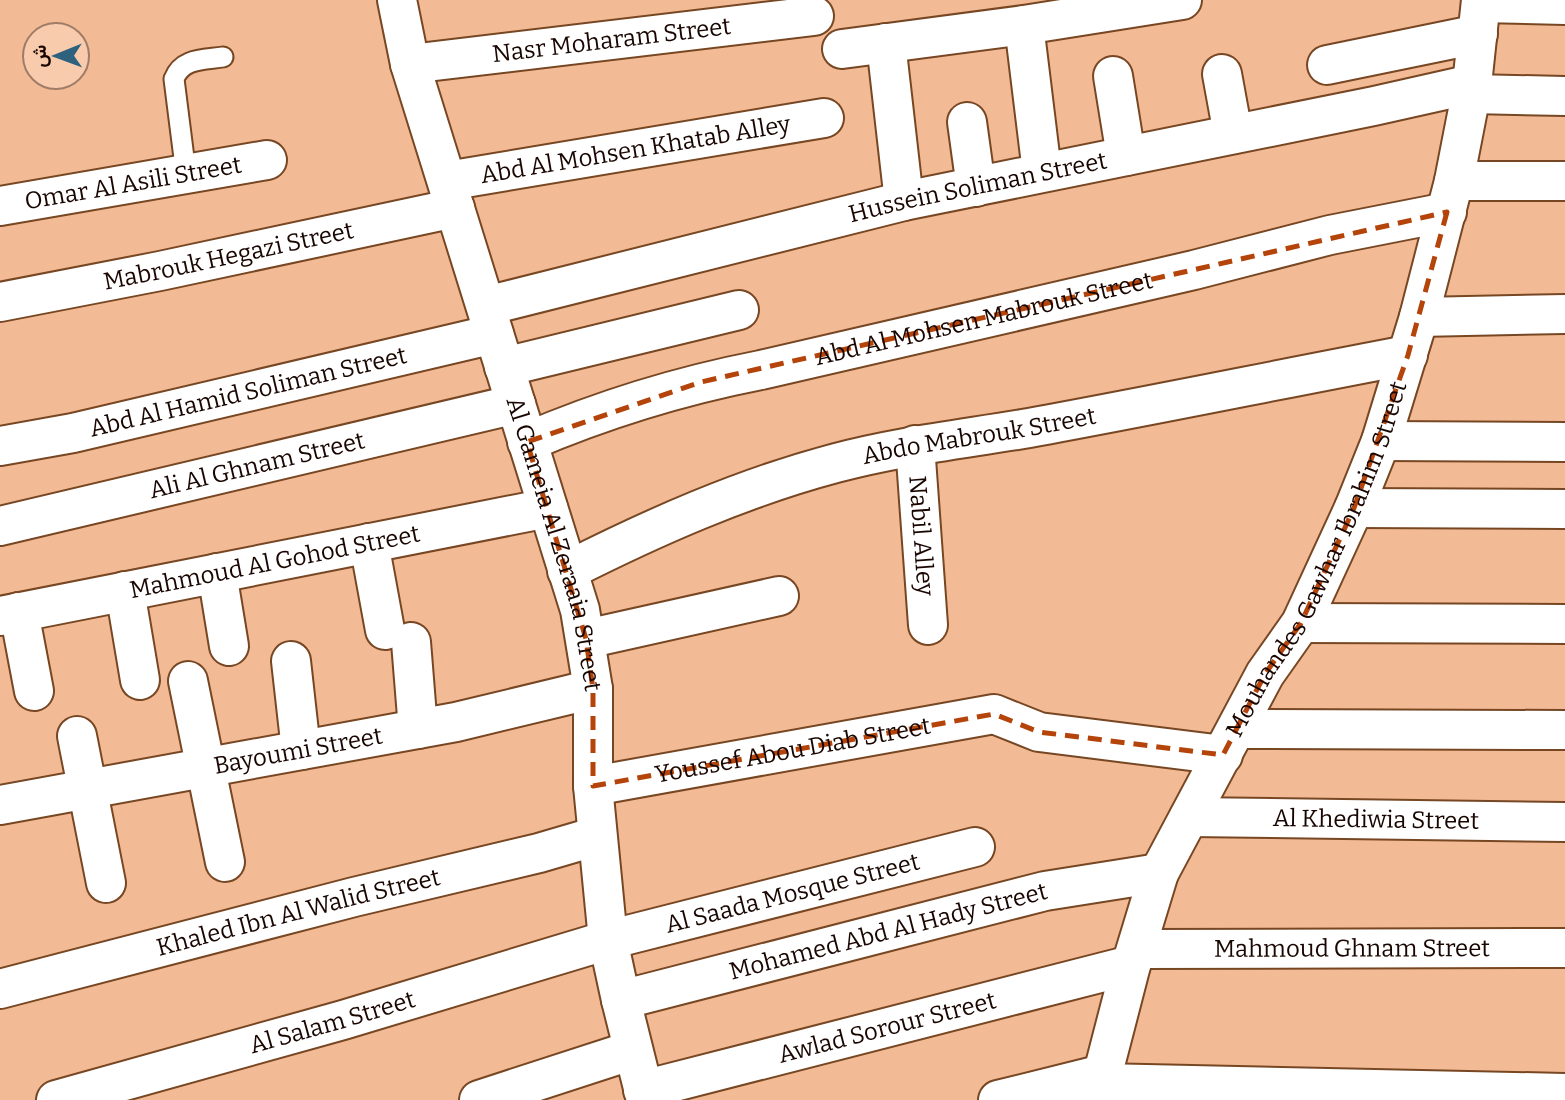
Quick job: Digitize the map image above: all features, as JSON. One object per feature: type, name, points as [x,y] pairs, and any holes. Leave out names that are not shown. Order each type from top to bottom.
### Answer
[{"type":"street","name":"Al Gameia Al Zeraaia Street","points":[[397,0],[410,64],[580,610],[593,690],[593,786],[608,940],[645,1095]]},
{"type":"street","points":[[842,49],[1024,25],[1182,0]]},
{"type":"street","points":[[1327,65],[1480,12],[1565,5]]},
{"type":"street","name":"Mouhandes Gawhar Ibrahim Street","points":[[1100,1086],[1159,873],[1265,674],[1301,623],[1354,508],[1381,441],[1419,317],[1451,196],[1471,89],[1480,12]]},
{"type":"street","name":"Nasr Moharam Street","points":[[410,64],[814,16]]},
{"type":"street","points":[[1024,25],[1042,173]]},
{"type":"street","points":[[886,43],[904,201]]},
{"type":"street","points":[[1222,74],[1233,134]]},
{"type":"street","points":[[1113,76],[1126,156]]},
{"type":"street","name":"Hussein Soliman Street","points":[[495,336],[904,201],[1374,106],[1471,89],[1565,96]]},
{"type":"street","name":"Abd Al Mohsen Khatab Alley","points":[[451,194],[824,118]]},
{"type":"street","points":[[967,122],[976,187]]},
{"type":"street","name":"Omar Al Asili Street","points":[[0,206],[267,160]]},
{"type":"street","name":"Abd Al Mohsen Mabrouk Street","points":[[527,442],[583,418],[641,398],[701,382],[1194,270],[1330,236],[1451,196],[1565,181]]},
{"type":"street","name":"Mabrouk Hegazi Street","points":[[0,302],[160,271],[451,194]]},
{"type":"street","points":[[495,336],[739,310]]},
{"type":"street","points":[[1419,317],[1565,314]]},
{"type":"street","name":"Abd Al Hamid Soliman Street","points":[[0,446],[73,433],[495,336]]},
{"type":"street","name":"Abdo Mabrouk Street","points":[[567,571],[653,527],[744,492],[836,463],[915,445],[1026,428],[1408,355]]},
{"type":"street","name":"Ali Al Ghnam Street","points":[[0,526],[516,404]]},
{"type":"street","points":[[1381,441],[1565,442]]},
{"type":"street","name":"Nabil Alley","points":[[915,445],[928,625]]},
{"type":"street","name":"Mahmoud Al Gohod Street","points":[[10,614],[548,508]]},
{"type":"street","points":[[1354,508],[1565,509]]},
{"type":"street","points":[[369,543],[398,636],[418,729]]},
{"type":"street","points":[[217,573],[229,646]]},
{"type":"street","points":[[125,591],[140,680]]},
{"type":"street","points":[[586,639],[779,596]]},
{"type":"street","points":[[10,614],[34,691]]},
{"type":"street","points":[[1301,623],[1565,624]]},
{"type":"street","points":[[291,662],[301,750]]},
{"type":"street","points":[[188,681],[225,862]]},
{"type":"street","name":"Bayoumi Street","points":[[0,802],[418,729],[502,713],[593,690]]},
{"type":"street","name":"Youssef Abou Diab Street","points":[[593,786],[994,714],[1039,732],[1230,742]]},
{"type":"street","points":[[1230,742],[1565,730]]},
{"type":"street","points":[[77,736],[106,883]]},
{"type":"street","name":"Al Khediwia Street","points":[[1189,817],[1565,822]]},
{"type":"street","name":"Khaled Ibn Al Walid Street","points":[[0,989],[597,836]]},
{"type":"street","name":"Al Saada Mosque Street","points":[[608,940],[975,847]]},
{"type":"street","name":"Mohamed Abd Al Hady Street","points":[[621,1000],[1045,891],[1159,873]]},
{"type":"street","name":"Al Salam Street","points":[[57,1100],[356,1016],[608,940]]},
{"type":"street","name":"Mahmoud Ghnam Street","points":[[1134,957],[1565,948]]},
{"type":"street","name":"Awlad Sorour Street","points":[[645,1095],[1134,957]]},
{"type":"street","points":[[479,1100],[633,1050]]},
{"type":"street","points":[[998,1100],[1100,1086],[1565,1093]]},
{"type":"lane","points":[[186,174],[174,79],[185,63],[223,57]]},
{"type":"highlighted area","points":[[1447,212],[1408,355],[1354,508],[1301,623],[1265,674],[1223,755],[1039,732],[994,714],[593,786],[593,689],[586,639],[527,442],[701,382]]}]
